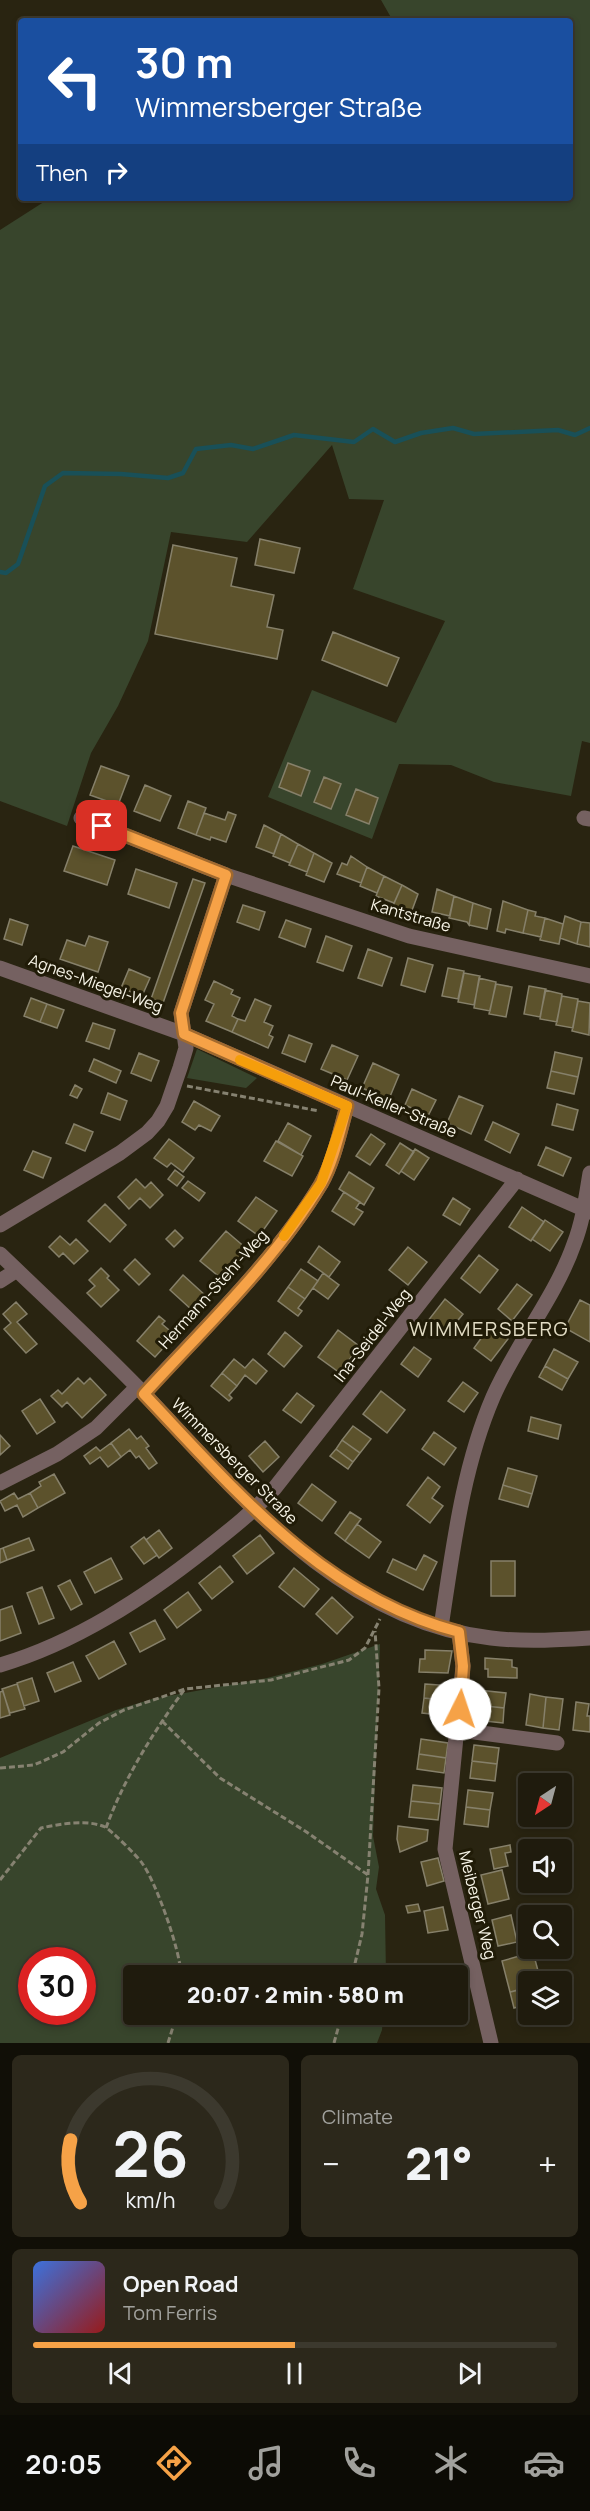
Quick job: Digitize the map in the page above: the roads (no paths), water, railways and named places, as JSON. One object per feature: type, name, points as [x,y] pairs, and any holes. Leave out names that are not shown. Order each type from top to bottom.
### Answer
[{"type":"street","name":"Kantstraße","points":[[81,818],[226,875],[409,936],[590,976]]},
{"type":"street","points":[[0,1225],[120,1153],[147,1133],[167,1106],[186,1048],[181,1013],[226,875]]},
{"type":"street","name":"Agnes-Miegel-Weg","points":[[0,968],[184,1034]]},
{"type":"street","name":"Paul-Keller-Straße","points":[[184,1034],[346,1110],[517,1179],[587,1210]]},
{"type":"street","name":"Hermann-Stehr-Weg","points":[[0,1483],[57,1454],[96,1428],[140,1390],[267,1259],[321,1183],[346,1110]]},
{"type":"street","points":[[441,1627],[461,1504],[478,1439],[492,1398],[574,1245],[587,1210],[590,1173]]},
{"type":"street","name":"Ina-Seidel-Weg","points":[[0,1665],[55,1646],[163,1583],[255,1511],[282,1480],[517,1179]]},
{"type":"street","name":"Wimmersberger Straße","points":[[0,1254],[140,1390],[255,1511],[290,1542],[326,1568],[387,1606],[459,1632],[488,1638],[527,1641],[590,1638]]},
{"type":"street","points":[[0,1281],[17,1270]]},
{"type":"street","name":"Meiberger Weg","points":[[459,1632],[463,1666],[459,1730],[446,1849],[491,2043]]},
{"type":"street","points":[[459,1730],[558,1743]]},
{"type":"waterway","points":[[0,572],[6,573],[18,564],[45,486],[63,473],[168,478],[183,473],[196,449],[231,445],[253,449],[294,435],[354,442],[373,429],[395,442],[421,433],[453,428],[474,434],[558,430],[575,435],[590,428]]},
{"type":"district","name":"WIMMERSBERG","points":[[489,1328]]}]
